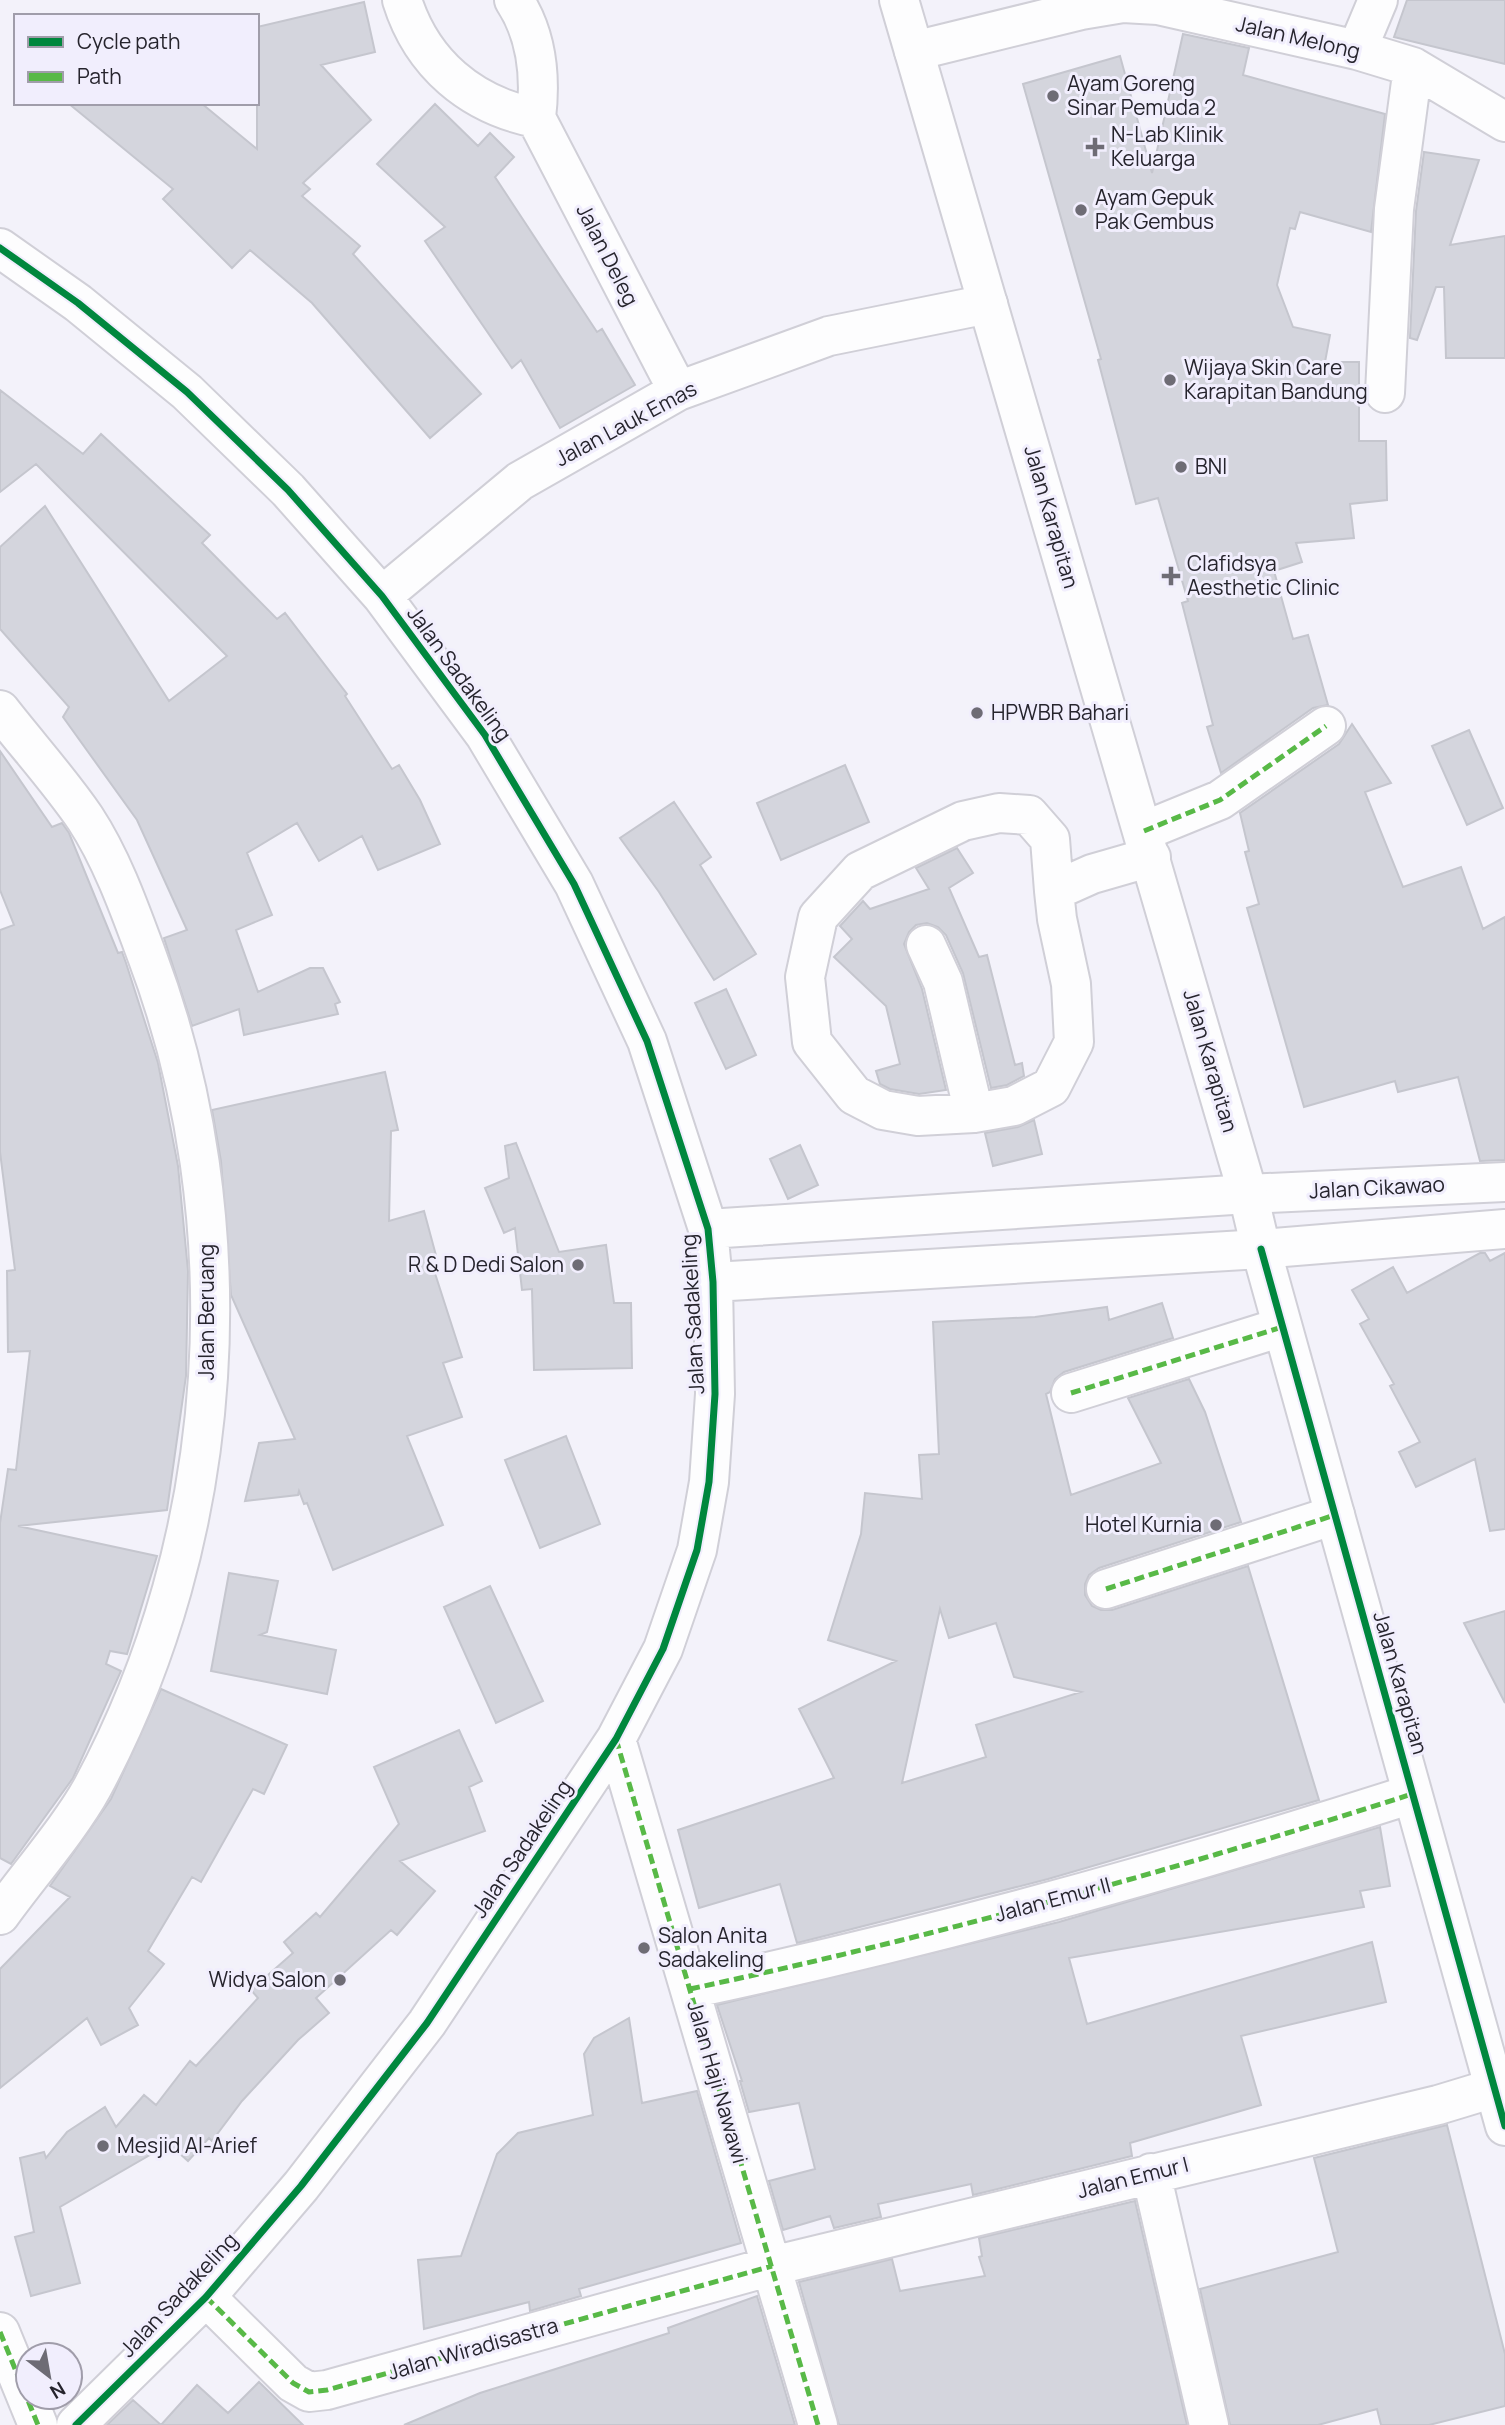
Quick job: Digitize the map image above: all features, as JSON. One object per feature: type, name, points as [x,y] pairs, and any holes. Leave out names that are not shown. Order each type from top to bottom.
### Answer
[{"type":"street","points":[[402,0],[419,41],[450,78],[491,105],[536,118],[539,89],[537,59],[529,31],[514,0]]},
{"type":"street","name":"Jalan Karapitan","points":[[899,0],[1248,1194],[1505,2126]]},
{"type":"street","points":[[1357,51],[1378,0]]},
{"type":"street","name":"Jalan Melong","points":[[914,51],[1081,10],[1123,3],[1158,5],[1357,51],[1413,68],[1505,122]]},
{"type":"street","points":[[1385,393],[1394,209],[1413,68]]},
{"type":"street","name":"Jalan Deleg","points":[[536,118],[678,391]]},
{"type":"street","name":"Jalan Sadakeling","points":[[0,248],[78,303],[187,392],[288,490],[382,596],[485,735],[573,884],[648,1041],[708,1229],[713,1282],[715,1394],[709,1482],[697,1550],[663,1649],[616,1739],[427,2023],[301,2186],[206,2297],[76,2425]]},
{"type":"street","name":"Jalan Lauk Emas","points":[[382,596],[520,481],[678,391],[829,336],[988,303]]},
{"type":"street","name":"Jalan Beruang","points":[[0,710],[86,820],[127,902],[160,991],[188,1094],[206,1201],[210,1366],[200,1460],[185,1539],[160,1630],[131,1708],[91,1790],[0,1915]]},
{"type":"street","points":[[1054,891],[1147,844],[1220,800],[1326,726]]},
{"type":"street","points":[[999,813],[1029,816],[1050,839],[1054,891],[1056,919],[1072,984],[1074,1042],[1051,1087],[1014,1106],[974,1113],[918,1116],[883,1110],[854,1095],[812,1042],[805,977],[818,917],[860,871],[963,821],[999,813]]},
{"type":"street","points":[[926,945],[943,982],[974,1113]]},
{"type":"street","name":"Jalan Cikawao","points":[[1248,1194],[1505,1182]]},
{"type":"street","name":"Jalan Sadakeling","points":[[708,1229],[1248,1194]]},
{"type":"street","points":[[1261,1249],[1505,1229]]},
{"type":"street","name":"Jalan Sadakeling","points":[[713,1282],[1261,1249]]},
{"type":"street","points":[[1071,1393],[1283,1327]]},
{"type":"street","points":[[1106,1589],[1335,1516]]},
{"type":"street","name":"Jalan Haji Nawawi","points":[[616,1739],[818,2425]]},
{"type":"street","name":"Jalan Emur II","points":[[690,1989],[793,1967],[1207,1860],[1412,1794]]},
{"type":"street","name":"Jalan Emur I","points":[[772,2266],[1438,2105],[1494,2088]]},
{"type":"street","points":[[1151,2173],[1209,2425]]},
{"type":"street","name":"Jalan Wiradisastra","points":[[206,2297],[293,2383],[309,2392],[327,2390],[772,2266]]},
{"type":"street","points":[[0,2332],[38,2425]]},
{"type":"building","points":[[1407,0],[1505,0],[1505,64],[1394,37]]},
{"type":"building","points":[[364,2],[375,52],[321,65],[371,120],[303,183],[310,189],[302,196],[360,246],[353,254],[481,394],[430,438],[312,303],[250,250],[232,268],[163,199],[173,189],[70,105],[203,105],[257,149],[259,27]]},
{"type":"building","points":[[1183,34],[1249,48],[1243,75],[1385,114],[1371,232],[1300,212],[1295,229],[1290,228],[1277,285],[1293,327],[1330,335],[1325,362],[1359,362],[1359,441],[1386,441],[1387,500],[1350,504],[1354,538],[1296,543],[1302,562],[1274,571],[1293,639],[1308,635],[1328,705],[1313,708],[1221,773],[1207,727],[1213,725],[1182,603],[1188,601],[1158,498],[1136,504],[1098,360],[1101,359],[1023,84],[1120,56],[1152,173]]},
{"type":"building","points":[[435,104],[478,146],[490,133],[514,157],[495,177],[597,332],[602,329],[635,385],[560,428],[521,360],[512,368],[425,241],[445,227],[377,164]]},
{"type":"building","points":[[1424,152],[1479,160],[1450,245],[1505,236],[1505,358],[1446,358],[1444,287],[1436,287],[1417,340],[1410,338],[1416,211]]},
{"type":"building","points":[[0,390],[83,454],[101,434],[210,535],[202,543],[277,619],[285,613],[347,694],[345,696],[392,769],[399,765],[420,800],[440,844],[378,870],[362,836],[319,861],[297,823],[247,853],[272,915],[236,930],[258,992],[310,968],[323,968],[340,1002],[335,1004],[338,1014],[244,1035],[239,1009],[192,1026],[164,938],[187,930],[137,820],[63,717],[69,707],[0,629],[0,547],[45,506],[169,701],[227,656],[36,464],[0,492]]},
{"type":"building","points":[[1352,724],[1391,783],[1365,792],[1403,887],[1461,867],[1483,929],[1505,917],[1505,1160],[1480,1161],[1458,1077],[1398,1092],[1395,1081],[1304,1107],[1247,908],[1259,904],[1245,852],[1249,851],[1240,813],[1339,744]]},
{"type":"building","points":[[1469,730],[1503,808],[1467,825],[1432,746]]},
{"type":"building","points":[[0,751],[52,827],[62,823],[69,833],[118,953],[122,952],[126,963],[158,1063],[178,1166],[188,1271],[186,1376],[167,1510],[18,1526],[157,1556],[127,1654],[110,1651],[106,1664],[121,1671],[73,1778],[11,1864],[0,1858],[0,1523],[8,1469],[16,1470],[30,1351],[8,1352],[7,1271],[15,1270],[0,1152],[0,930],[14,925],[0,890]]},
{"type":"building","points":[[845,765],[869,822],[781,860],[757,803]]},
{"type":"building","points":[[674,802],[711,857],[700,865],[756,954],[714,980],[659,892],[620,838]]},
{"type":"building","points":[[957,848],[973,873],[949,888],[979,957],[987,955],[1015,1065],[1022,1063],[1024,1076],[1007,1085],[991,1088],[963,973],[946,935],[938,927],[927,923],[916,925],[909,932],[904,944],[922,989],[946,1090],[919,1094],[890,1089],[880,1084],[876,1071],[900,1064],[886,1006],[834,957],[852,939],[840,926],[863,901],[870,909],[929,889],[916,868]]},
{"type":"building","points":[[726,989],[756,1055],[726,1069],[695,1003]]},
{"type":"building","points":[[385,1072],[398,1130],[391,1131],[389,1221],[424,1211],[437,1259],[431,1261],[462,1357],[443,1363],[462,1417],[407,1436],[443,1525],[333,1570],[307,1503],[304,1504],[299,1491],[298,1495],[245,1501],[259,1443],[295,1439],[231,1295],[221,1161],[212,1110]]},
{"type":"building","points":[[1034,1120],[1042,1154],[993,1166],[985,1133],[1018,1127]]},
{"type":"building","points":[[516,1143],[559,1252],[606,1245],[614,1303],[631,1303],[632,1368],[534,1370],[532,1289],[522,1290],[515,1228],[504,1233],[485,1188],[509,1178],[505,1146]]},
{"type":"building","points":[[800,1145],[818,1185],[788,1199],[770,1159]]},
{"type":"building","points":[[1480,1253],[1485,1253],[1490,1261],[1505,1253],[1505,1529],[1490,1531],[1475,1459],[1416,1487],[1399,1452],[1420,1442],[1390,1386],[1394,1384],[1360,1324],[1369,1319],[1352,1290],[1393,1267],[1407,1293]]},
{"type":"building","points":[[1162,1303],[1173,1338],[1064,1372],[1055,1379],[1050,1392],[1046,1394],[1071,1495],[1161,1463],[1128,1398],[1189,1379],[1205,1412],[1241,1522],[1099,1568],[1089,1575],[1085,1584],[1085,1595],[1092,1606],[1101,1610],[1112,1610],[1248,1566],[1319,1800],[1048,1879],[797,1943],[780,1884],[699,1908],[678,1830],[834,1778],[799,1709],[896,1661],[828,1640],[861,1534],[865,1493],[922,1499],[919,1455],[939,1454],[933,1322],[1035,1317],[1107,1307],[1109,1320]],"holes":[[[940,1609],[949,1638],[996,1623],[1014,1677],[1081,1692],[976,1725],[986,1757],[902,1783]]]},
{"type":"building","points":[[566,1436],[600,1524],[540,1548],[505,1460]]},
{"type":"building","points":[[229,1573],[278,1581],[267,1632],[260,1635],[336,1650],[327,1694],[211,1671]]},
{"type":"building","points":[[490,1586],[543,1701],[496,1723],[444,1607]]},
{"type":"building","points":[[1505,1611],[1505,1703],[1464,1623]]},
{"type":"building","points":[[161,1689],[287,1745],[264,1794],[253,1789],[201,1882],[192,1877],[148,1951],[164,1964],[129,2008],[138,2025],[101,2045],[87,2018],[0,2088],[0,1969],[70,1897],[50,1886],[111,1799]]},
{"type":"building","points":[[459,1730],[482,1781],[469,1787],[485,1831],[400,1861],[435,1891],[397,1935],[391,1930],[316,1998],[329,2013],[298,2040],[242,2101],[212,2141],[209,2138],[188,2161],[169,2144],[60,2207],[80,2283],[31,2296],[15,2237],[34,2232],[20,2158],[44,2152],[46,2158],[67,2132],[105,2107],[116,2127],[144,2095],[156,2105],[190,2061],[196,2066],[258,1998],[251,1990],[293,1953],[284,1942],[316,1913],[320,1917],[399,1824],[374,1767]]},
{"type":"building","points":[[1380,1827],[1390,1886],[1360,1891],[1364,1907],[1069,1958],[1087,2024],[1372,1942],[1386,2002],[1241,2036],[1261,2105],[1130,2143],[1132,2156],[973,2195],[971,2184],[878,2204],[881,2217],[834,2228],[830,2216],[783,2230],[769,2181],[815,2169],[799,2103],[749,2112],[742,2081],[717,2005],[1059,1922]]},
{"type":"building","points":[[629,2018],[642,2103],[697,2091],[741,2243],[579,2289],[581,2296],[530,2311],[529,2302],[424,2329],[418,2260],[461,2256],[497,2154],[518,2133],[593,2115],[584,2054],[594,2038]]},
{"type":"building","points":[[1447,2125],[1505,2354],[1505,2406],[1429,2425],[1381,2425],[1377,2409],[1318,2425],[1230,2425],[1200,2289],[1338,2252],[1314,2158]]},
{"type":"building","points":[[1135,2201],[1187,2425],[839,2425],[799,2282],[892,2259],[900,2291],[985,2276],[979,2257],[982,2256],[979,2238]]},
{"type":"building","points":[[757,2296],[795,2425],[404,2425],[480,2393],[669,2333],[668,2328]]},
{"type":"building","points":[[259,2382],[303,2425],[161,2425],[197,2385],[228,2413]]},
{"type":"building","points":[[133,2400],[161,2425],[107,2425]]},
{"type":"marked path","points":[[1144,831],[1220,800],[1326,726]]},
{"type":"marked path","points":[[1071,1393],[1282,1327]]},
{"type":"marked path","points":[[1106,1589],[1335,1515]]},
{"type":"marked path","points":[[616,1739],[818,2425]]},
{"type":"marked path","points":[[690,1989],[872,1947],[1054,1900],[1234,1849],[1412,1794]]},
{"type":"marked path","points":[[206,2297],[293,2383],[309,2392],[327,2390],[772,2266]]},
{"type":"marked path","points":[[0,2332],[38,2425]]},
{"type":"cycle path","points":[[0,248],[78,303],[187,392],[288,490],[382,596],[485,735],[574,884],[647,1041],[708,1229],[713,1282],[715,1394],[709,1482],[697,1550],[663,1649],[616,1739],[427,2023],[301,2186],[206,2297],[76,2425]]},
{"type":"cycle path","points":[[1261,1249],[1505,2126]]},
{"type":"place","name":"Ayam Goreng Sinar Pemuda 2","points":[[1053,96]]},
{"type":"place","name":"N-Lab Klinik Keluarga","points":[[1095,147]]},
{"type":"place","name":"Ayam Gepuk Pak Gembus","points":[[1081,210]]},
{"type":"place","name":"Wijaya Skin Care Karapitan Bandung","points":[[1170,380]]},
{"type":"place","name":"BNI","points":[[1181,467]]},
{"type":"place","name":"Clafidsya Aesthetic Clinic","points":[[1171,576]]},
{"type":"place","name":"HPWBR Bahari","points":[[977,713]]},
{"type":"place","name":"R & D Dedi Salon","points":[[578,1265]]},
{"type":"place","name":"Hotel Kurnia","points":[[1216,1525]]},
{"type":"place","name":"Salon Anita Sadakeling","points":[[644,1948]]},
{"type":"place","name":"Widya Salon","points":[[340,1980]]},
{"type":"place","name":"Mesjid Al-Arief","points":[[103,2146]]}]
